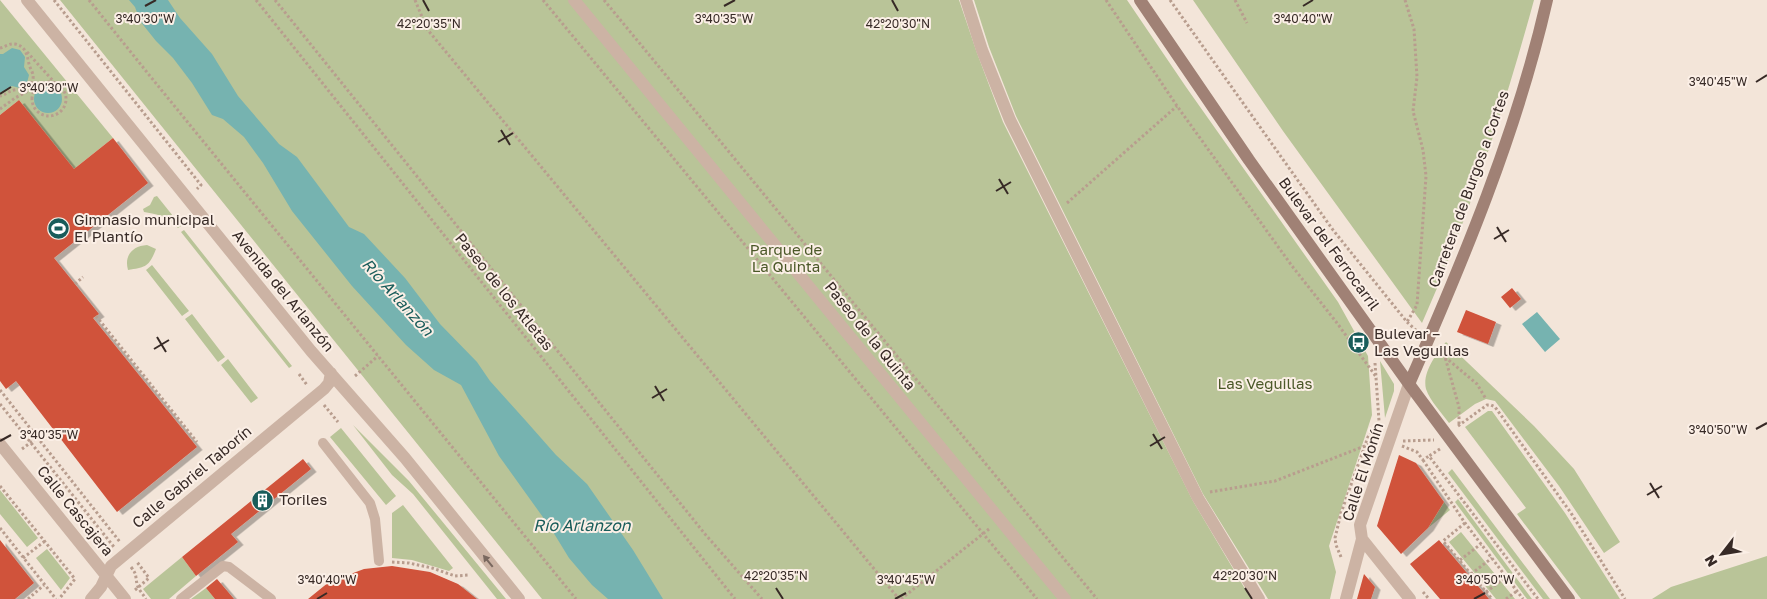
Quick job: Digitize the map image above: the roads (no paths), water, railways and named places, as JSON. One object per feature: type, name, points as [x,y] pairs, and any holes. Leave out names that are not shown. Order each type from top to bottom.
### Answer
[{"type":"main road","name":"Bulevar del Ferrocarril","points":[[1140,0],[1249,160],[1409,384],[1569,599]]},
{"type":"main road","name":"Carretera de Burgos a Cortes","points":[[1409,384],[1480,215],[1517,107],[1547,0]]},
{"type":"street","name":"Avenida del Arlanzón","points":[[27,0],[311,351],[405,458],[519,599]]},
{"type":"street","name":"Paseo de la Quinta","points":[[574,0],[1065,599]]},
{"type":"street","points":[[966,0],[982,50],[1010,120],[1055,212],[1198,498],[1259,599]]},
{"type":"street","points":[[311,351],[322,372],[324,389],[335,390],[340,394],[381,439],[405,458]]},
{"type":"street","name":"Calle Gabriel Taborín","points":[[91,599],[101,587],[111,566],[324,389],[329,383],[331,373]]},
{"type":"street","name":"Calle El Monín","points":[[1346,599],[1362,539],[1360,525],[1409,384]]},
{"type":"street","name":"Calle Cascajera","points":[[0,444],[106,576],[130,596]]},
{"type":"street","points":[[1362,539],[1410,599]]},
{"type":"lane","points":[[323,442],[370,503],[375,519],[379,561]]},
{"type":"lane","points":[[180,599],[222,566],[229,567],[271,599]]},
{"type":"water","name":"Río Arlanzon","points":[[129,0],[168,0],[180,18],[212,54],[238,96],[279,144],[297,157],[349,227],[364,234],[405,278],[440,324],[477,362],[490,381],[556,455],[587,484],[633,550],[663,599],[608,599],[592,585],[569,558],[550,527],[499,456],[461,385],[434,370],[406,345],[352,286],[292,211],[263,163],[244,137],[223,119],[212,115],[192,83],[173,58],[140,21],[135,7]]},
{"type":"water","points":[[12,48],[20,50],[25,57],[24,67],[29,75],[27,83],[20,88],[12,86],[0,93],[0,54]]},
{"type":"water","points":[[48,85],[58,89],[62,99],[58,109],[48,113],[38,109],[34,99],[38,89]]},
{"type":"water","points":[[1537,312],[1560,339],[1545,352],[1522,324]]},
{"type":"place","name":"Gimnasio municipal El Plantío","points":[[58,229]]},
{"type":"place","name":"Bulevar – Las Veguillas","points":[[1358,343]]},
{"type":"place","name":"Toriles","points":[[263,500]]},
{"type":"park label","name":"Parque de La Quinta","points":[[786,258]]},
{"type":"park label","name":"Las Veguillas","points":[[1265,384]]},
{"type":"water label","name":"Río Arlanzón","points":[[398,297]]}]
